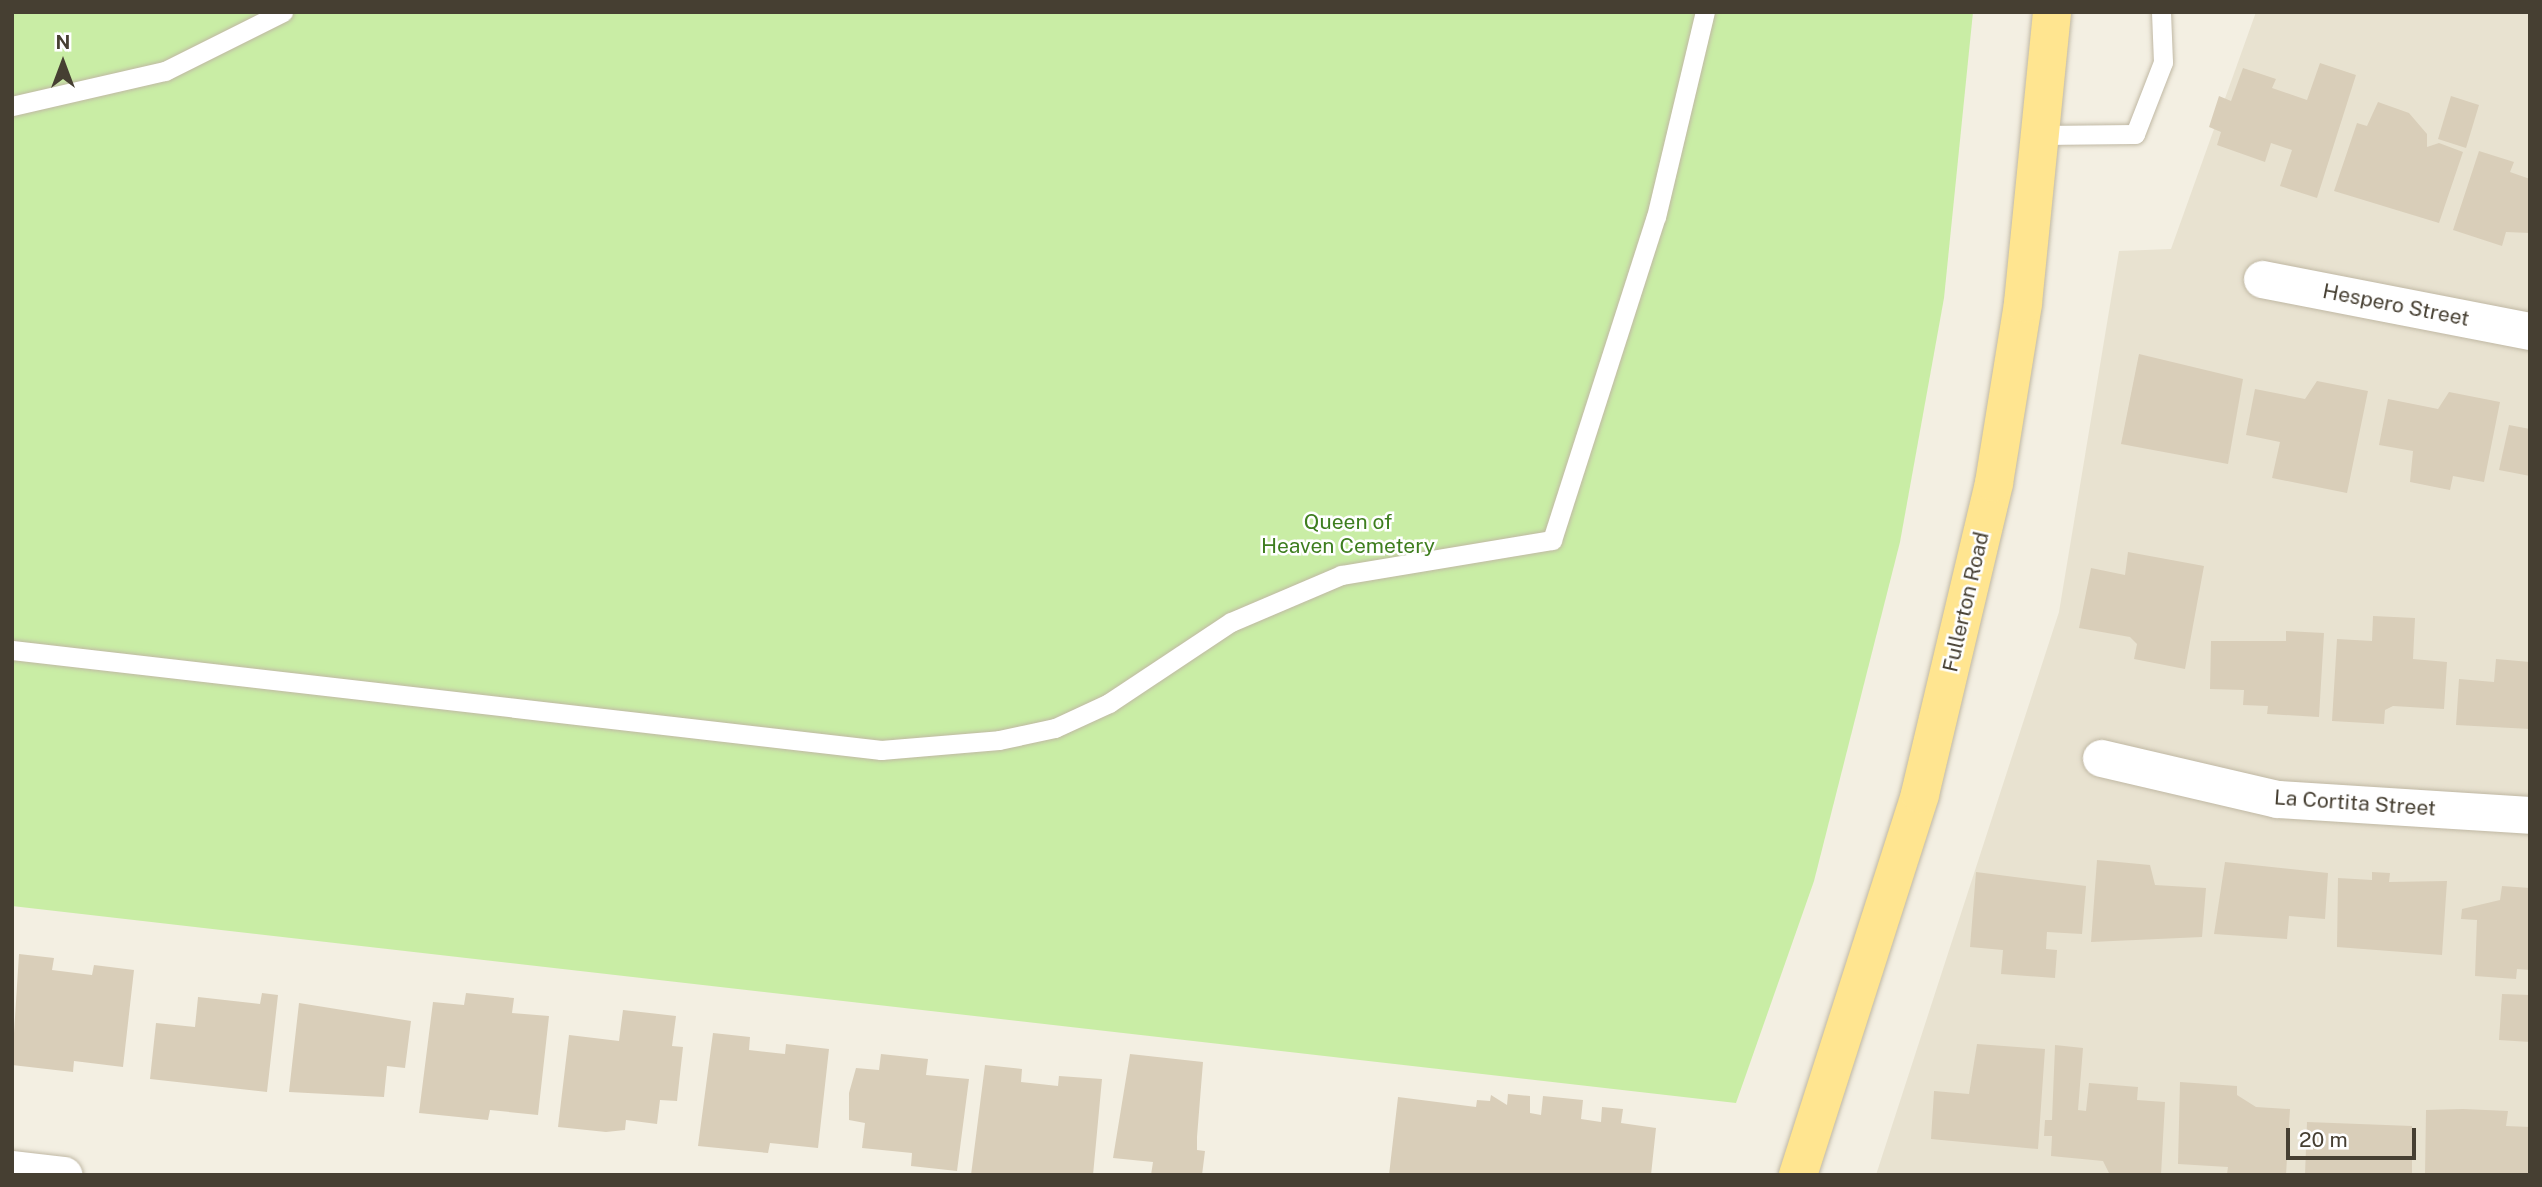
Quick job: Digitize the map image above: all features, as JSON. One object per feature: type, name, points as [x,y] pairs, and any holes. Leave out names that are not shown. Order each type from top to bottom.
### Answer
[{"type":"main road","name":"Fullerton Road","points":[[1798,1175],[1920,794],[1966,606],[2023,303],[2042,135],[2052,12]]},
{"type":"street","name":"Hespero Street","points":[[2262,279],[2530,331]]},
{"type":"street","name":"La Cortita Street","points":[[2101,758],[2277,799],[2530,815]]},
{"type":"street","points":[[12,1169],[64,1175]]},
{"type":"lane","points":[[12,106],[165,71],[283,12]]},
{"type":"lane","points":[[12,650],[881,750],[1055,728],[1110,703],[1231,622],[1330,579],[1431,556],[1552,540],[1656,217],[1705,12]]},
{"type":"lane","points":[[2042,135],[2136,134],[2163,62],[2161,12]]},
{"type":"shaded area","points":[[2256,12],[2530,12],[2530,1175],[1876,1175],[2059,612],[2119,251],[2171,249]]},
{"type":"green space","name":"Queen of Heaven Cemetery","points":[[12,12],[1973,12],[1944,298],[1900,542],[1814,881],[1736,1103],[12,906]]},
{"type":"building","points":[[2320,63],[2356,75],[2317,198],[2280,186],[2292,150],[2271,143],[2265,162],[2217,145],[2221,132],[2209,127],[2219,96],[2231,101],[2243,68],[2276,79],[2272,88],[2307,100]]},
{"type":"building","points":[[2451,96],[2479,105],[2466,148],[2438,139]]},
{"type":"building","points":[[2378,102],[2409,113],[2427,134],[2427,147],[2439,143],[2463,152],[2439,223],[2334,191],[2357,123],[2367,126]]},
{"type":"building","points":[[2479,151],[2514,162],[2510,172],[2530,179],[2530,233],[2506,232],[2502,246],[2453,230]]},
{"type":"building","points":[[2139,354],[2243,379],[2228,464],[2121,444]]},
{"type":"building","points":[[2317,381],[2368,391],[2347,493],[2272,478],[2280,442],[2246,435],[2255,389],[2305,399]]},
{"type":"building","points":[[2449,392],[2500,402],[2484,482],[2453,476],[2450,490],[2410,482],[2413,451],[2379,445],[2388,399],[2438,409]]},
{"type":"building","points":[[2509,425],[2530,429],[2530,476],[2499,470]]},
{"type":"building","points":[[2128,552],[2204,566],[2185,669],[2134,659],[2137,644],[2130,637],[2079,628],[2091,568],[2125,575]]},
{"type":"building","points":[[2373,616],[2415,618],[2413,659],[2447,662],[2444,709],[2393,706],[2385,710],[2384,724],[2332,721],[2337,639],[2372,641]]},
{"type":"building","points":[[2286,631],[2324,633],[2319,717],[2267,714],[2268,706],[2243,705],[2244,690],[2210,689],[2211,641],[2286,641]]},
{"type":"building","points":[[2496,659],[2530,662],[2530,729],[2456,725],[2459,679],[2494,682]]},
{"type":"building","points":[[2097,860],[2150,865],[2155,885],[2206,888],[2202,937],[2091,942]]},
{"type":"building","points":[[2225,862],[2328,873],[2325,919],[2289,916],[2287,939],[2214,934]]},
{"type":"building","points":[[1976,872],[2086,886],[2082,934],[2047,932],[2046,949],[2057,950],[2055,978],[2001,974],[2003,950],[1970,947]]},
{"type":"building","points":[[2372,872],[2390,873],[2389,882],[2447,881],[2442,955],[2337,947],[2338,878],[2372,880]]},
{"type":"building","points":[[2502,886],[2530,888],[2530,970],[2517,969],[2516,979],[2475,976],[2477,920],[2461,919],[2462,909],[2500,900]]},
{"type":"building","points":[[19,954],[54,958],[52,970],[92,975],[94,965],[134,970],[123,1067],[74,1061],[73,1072],[12,1065]]},
{"type":"building","points":[[262,993],[278,995],[267,1092],[150,1079],[156,1023],[195,1027],[198,997],[260,1004]]},
{"type":"building","points":[[466,993],[514,998],[512,1013],[549,1016],[538,1115],[490,1110],[488,1120],[419,1113],[433,1002],[464,1005]]},
{"type":"building","points":[[2502,994],[2530,995],[2530,1042],[2499,1040]]},
{"type":"building","points":[[299,1003],[411,1021],[405,1068],[387,1066],[384,1097],[289,1092]]},
{"type":"building","points":[[623,1010],[676,1016],[672,1046],[683,1047],[677,1101],[660,1100],[657,1124],[626,1120],[625,1130],[606,1132],[558,1127],[569,1035],[619,1041]]},
{"type":"building","points":[[713,1033],[750,1037],[749,1050],[785,1054],[786,1044],[829,1049],[818,1148],[770,1143],[768,1153],[698,1146]]},
{"type":"building","points":[[1977,1044],[2045,1049],[2038,1149],[1931,1139],[1934,1091],[1969,1094]]},
{"type":"building","points":[[2055,1045],[2083,1048],[2078,1110],[2086,1111],[2089,1083],[2138,1087],[2137,1100],[2165,1102],[2161,1175],[2110,1175],[2103,1161],[2051,1156],[2052,1136],[2044,1136],[2045,1120],[2052,1120]]},
{"type":"building","points":[[881,1054],[928,1059],[926,1075],[969,1079],[957,1171],[911,1166],[912,1153],[862,1148],[865,1123],[849,1120],[849,1093],[856,1068],[879,1070]]},
{"type":"building","points":[[1130,1054],[1203,1062],[1197,1137],[1197,1150],[1205,1151],[1202,1175],[1151,1175],[1153,1162],[1113,1158]]},
{"type":"building","points":[[985,1065],[1022,1069],[1021,1082],[1058,1086],[1059,1076],[1102,1079],[1093,1175],[971,1175]]},
{"type":"building","points":[[2180,1082],[2237,1086],[2237,1095],[2256,1107],[2290,1109],[2286,1175],[2227,1174],[2228,1167],[2178,1164]]},
{"type":"building","points":[[1508,1094],[1530,1096],[1530,1113],[1541,1115],[1543,1096],[1583,1100],[1581,1119],[1601,1122],[1602,1107],[1623,1109],[1621,1123],[1656,1128],[1651,1175],[1389,1175],[1398,1097],[1476,1107],[1477,1100],[1490,1101],[1491,1095],[1507,1105]]},
{"type":"building","points":[[2426,1110],[2508,1111],[2506,1126],[2530,1127],[2530,1175],[2425,1175]]},
{"type":"building","points":[[2307,1122],[2412,1126],[2412,1175],[2305,1175]]}]
